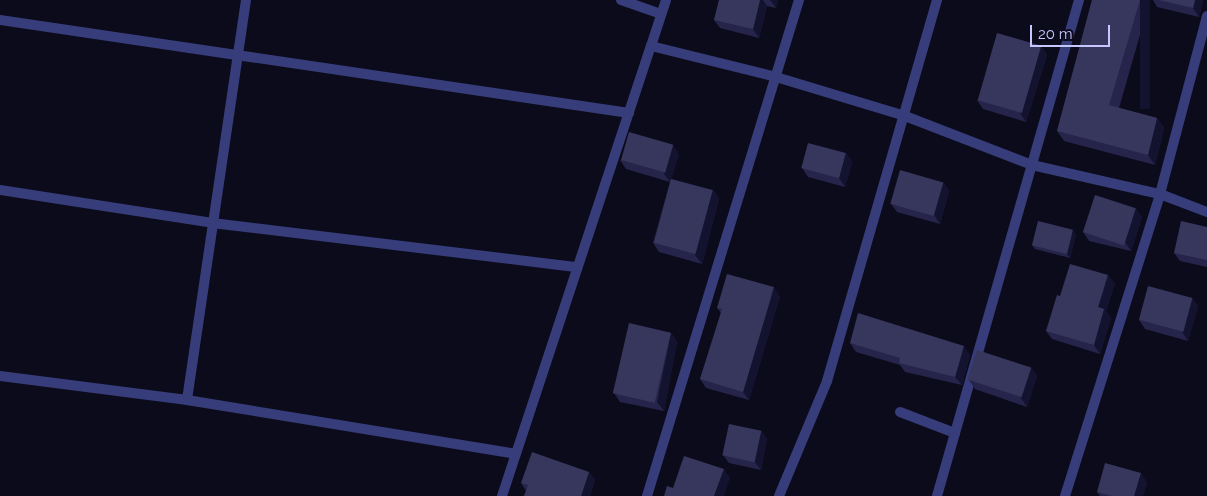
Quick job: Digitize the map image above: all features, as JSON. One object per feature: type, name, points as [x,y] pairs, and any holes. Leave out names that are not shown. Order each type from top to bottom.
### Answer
[{"type":"street","points":[[187,400],[246,0]]},
{"type":"street","points":[[621,0],[661,14]]},
{"type":"street","points":[[502,496],[666,0]]},
{"type":"street","points":[[647,496],[799,0]]},
{"type":"street","points":[[779,496],[827,381],[937,0]]},
{"type":"street","points":[[937,496],[1079,0]]},
{"type":"street","points":[[1065,496],[1160,194],[1207,16]]},
{"type":"street","points":[[0,20],[628,113]]},
{"type":"street","points":[[651,46],[776,77],[905,116],[1032,165],[1160,194],[1207,212]]},
{"type":"street","points":[[0,190],[212,223],[577,267]]},
{"type":"street","points":[[0,376],[187,400],[516,454]]},
{"type":"street","points":[[900,412],[955,433]]},
{"type":"building","points":[[719,0],[760,0],[753,29],[714,20]]},
{"type":"building","points":[[1092,0],[1140,0],[1109,105],[1157,118],[1148,155],[1057,131]]},
{"type":"building","points":[[1159,0],[1195,0],[1193,8]]},
{"type":"building","points":[[997,33],[1041,46],[1022,113],[978,100]]},
{"type":"building","points":[[629,132],[673,145],[665,173],[621,160]]},
{"type":"building","points":[[808,143],[846,153],[839,178],[801,168]]},
{"type":"building","points":[[900,170],[943,182],[934,216],[890,204]]},
{"type":"building","points":[[671,179],[713,190],[695,254],[654,243]]},
{"type":"building","points":[[1095,195],[1136,208],[1124,245],[1083,232]]},
{"type":"building","points":[[1038,221],[1073,230],[1067,254],[1032,245]]},
{"type":"building","points":[[1181,221],[1207,227],[1207,260],[1174,253]]},
{"type":"building","points":[[1070,264],[1108,275],[1098,307],[1104,309],[1094,345],[1046,331],[1057,295],[1060,296]]},
{"type":"building","points":[[727,274],[774,287],[743,392],[700,379],[722,309],[717,308]]},
{"type":"building","points":[[1148,286],[1192,298],[1183,332],[1139,320]]},
{"type":"building","points":[[858,313],[964,346],[955,377],[899,363],[900,358],[850,343]]},
{"type":"building","points":[[629,323],[671,333],[655,403],[613,393]]},
{"type":"building","points":[[977,350],[1031,368],[1022,397],[967,379]]},
{"type":"building","points":[[729,424],[761,431],[755,462],[722,455]]},
{"type":"building","points":[[532,452],[589,472],[581,496],[524,496],[528,485],[521,483]]},
{"type":"building","points":[[684,456],[724,469],[714,496],[664,496],[667,486],[673,488]]},
{"type":"building","points":[[1105,463],[1141,473],[1134,496],[1112,496],[1097,492]]}]
